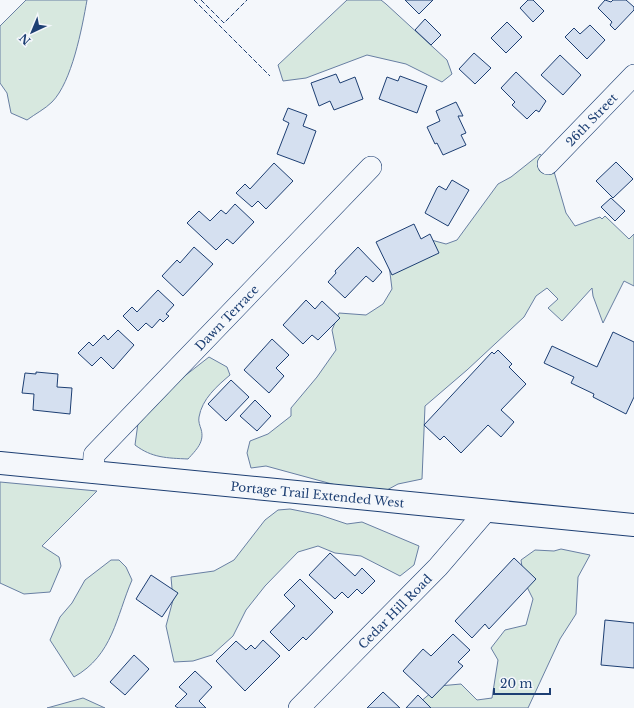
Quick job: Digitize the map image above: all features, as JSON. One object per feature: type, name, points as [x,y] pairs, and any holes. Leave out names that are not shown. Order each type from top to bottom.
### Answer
[{"type":"main road","name":"Portage Trail Extended West","points":[[0,463],[634,525]]},
{"type":"street","name":"26th Street","points":[[548,164],[634,75]]},
{"type":"street","name":"Dawn Terrace","points":[[93,472],[94,455],[371,167]]},
{"type":"street","name":"Cedar Hill Road","points":[[299,708],[438,567],[486,511]]},
{"type":"shaded area","points":[[26,0],[87,0],[75,54],[65,82],[52,102],[27,120],[11,113],[7,93],[0,83],[0,26]]},
{"type":"shaded area","points":[[347,0],[381,0],[447,60],[452,74],[442,82],[406,64],[367,55],[306,78],[283,81],[278,65]]},
{"type":"shaded area","points":[[540,154],[553,168],[566,213],[575,226],[600,217],[602,219],[605,216],[629,239],[634,234],[634,286],[624,281],[603,323],[593,296],[592,288],[562,321],[548,308],[558,299],[547,288],[536,296],[524,317],[467,370],[425,406],[422,479],[398,484],[376,496],[266,466],[251,468],[247,453],[250,441],[268,434],[291,416],[291,408],[317,377],[336,350],[332,330],[339,313],[366,315],[383,304],[392,289],[389,265],[424,238],[446,244],[457,240],[498,184],[511,177]]},
{"type":"shaded area","points":[[209,357],[227,367],[230,375],[215,388],[203,404],[199,419],[202,438],[199,446],[194,452],[188,459],[166,458],[148,453],[135,445],[138,423],[155,407],[168,389]]},
{"type":"shaded area","points":[[0,482],[97,491],[42,546],[59,557],[61,566],[50,592],[24,594],[0,583]]},
{"type":"shaded area","points":[[290,509],[320,515],[347,524],[362,522],[419,546],[414,565],[400,576],[361,556],[335,553],[318,546],[298,552],[265,586],[246,610],[233,636],[212,655],[193,661],[174,662],[166,626],[173,600],[171,577],[214,571],[234,560],[265,520],[278,510]]},
{"type":"shaded area","points":[[561,549],[590,555],[578,577],[576,614],[560,639],[528,708],[413,708],[439,686],[461,684],[477,700],[492,698],[498,660],[491,648],[505,630],[526,625],[533,599],[524,581],[521,560],[535,550],[554,551]]},
{"type":"shaded area","points":[[111,560],[119,560],[126,567],[132,580],[112,634],[105,646],[97,658],[87,668],[74,677],[50,640],[60,617],[72,603],[85,580]]},
{"type":"shaded area","points":[[83,698],[105,708],[47,708]]},
{"type":"building","points":[[405,0],[433,0],[419,14]]},
{"type":"building","points":[[528,0],[533,0],[544,11],[533,22],[520,8]]},
{"type":"building","points":[[605,0],[611,2],[613,0],[626,0],[634,7],[634,10],[615,30],[610,25],[612,22],[598,8]]},
{"type":"building","points":[[425,19],[441,35],[431,45],[415,30]]},
{"type":"building","points":[[507,22],[522,37],[506,53],[491,38]]},
{"type":"building","points":[[590,25],[605,40],[587,59],[565,37],[574,28],[580,34]]},
{"type":"building","points":[[474,53],[491,68],[475,84],[459,69]]},
{"type":"building","points":[[560,55],[581,75],[563,95],[541,75]]},
{"type":"building","points":[[516,72],[546,101],[539,112],[536,110],[527,119],[512,105],[515,102],[501,88]]},
{"type":"building","points":[[336,74],[340,83],[355,77],[363,99],[334,110],[330,101],[319,106],[311,83]]},
{"type":"building","points":[[400,76],[427,86],[417,113],[379,99],[387,77],[398,81]]},
{"type":"building","points":[[456,102],[463,116],[458,116],[466,133],[461,135],[466,145],[443,155],[437,143],[435,144],[427,127],[440,121],[436,111]]},
{"type":"building","points":[[288,108],[307,115],[303,126],[316,131],[304,164],[277,154],[289,123],[283,120]]},
{"type":"building","points":[[616,162],[633,179],[613,198],[596,181]]},
{"type":"building","points":[[274,163],[293,181],[266,209],[258,201],[252,207],[236,193],[245,184],[250,189]]},
{"type":"building","points":[[452,180],[469,190],[448,226],[425,213],[437,188],[439,186],[446,190]]},
{"type":"building","points":[[611,198],[625,211],[615,221],[601,207]]},
{"type":"building","points":[[235,204],[254,222],[233,244],[227,239],[216,250],[187,223],[199,211],[210,221],[221,210],[226,214]]},
{"type":"building","points":[[414,224],[421,239],[430,234],[439,253],[392,275],[376,242]]},
{"type":"building","points":[[194,247],[213,264],[183,296],[162,276],[177,260],[180,263]]},
{"type":"building","points":[[358,247],[382,272],[373,282],[366,276],[345,298],[328,282],[336,273],[335,271]]},
{"type":"building","points":[[158,290],[174,305],[166,314],[169,316],[163,322],[160,319],[152,328],[146,323],[138,331],[123,316],[132,307],[137,312]]},
{"type":"building","points":[[306,300],[315,309],[322,301],[340,318],[318,340],[312,335],[303,344],[283,325]]},
{"type":"building","points":[[118,330],[134,345],[113,369],[101,357],[92,366],[78,353],[89,342],[93,346],[104,335],[108,340]]},
{"type":"building","points":[[613,332],[634,342],[634,397],[626,414],[593,397],[594,394],[571,383],[574,377],[544,363],[552,346],[597,367]]},
{"type":"building","points":[[272,339],[289,355],[276,368],[284,376],[269,393],[244,370]]},
{"type":"building","points":[[498,350],[512,364],[509,367],[526,384],[501,410],[514,422],[501,437],[488,425],[461,453],[444,436],[440,440],[424,425],[492,352],[494,354]]},
{"type":"building","points":[[36,372],[58,374],[57,387],[72,388],[70,414],[33,410],[34,394],[22,393],[25,373],[36,374]]},
{"type":"building","points":[[231,380],[249,397],[226,421],[208,404]]},
{"type":"building","points":[[255,400],[271,416],[257,431],[240,416]]},
{"type":"building","points":[[330,553],[355,576],[362,568],[375,581],[362,594],[357,589],[348,598],[342,592],[335,599],[309,575]]},
{"type":"building","points":[[514,558],[536,579],[489,629],[485,624],[472,638],[455,621]]},
{"type":"building","points":[[151,575],[178,593],[162,617],[136,599]]},
{"type":"building","points":[[300,579],[333,612],[306,640],[303,637],[289,651],[270,632],[295,606],[284,595]]},
{"type":"building","points":[[605,620],[634,623],[634,668],[601,665]]},
{"type":"building","points":[[453,634],[470,650],[458,662],[463,666],[432,698],[403,671],[423,649],[431,656]]},
{"type":"building","points":[[263,640],[280,656],[245,691],[216,661],[236,641],[246,650],[251,645],[255,649]]},
{"type":"building","points":[[134,655],[149,669],[125,695],[110,682]]},
{"type":"building","points":[[195,671],[212,687],[199,701],[206,708],[178,708],[175,706],[187,694],[179,687]]},
{"type":"building","points":[[383,692],[400,708],[367,708]]},
{"type":"building","points":[[418,695],[431,708],[406,708]]},
{"type":"fence","points":[[194,0],[270,76]]},
{"type":"fence","points":[[201,0],[224,23],[247,0]]}]
